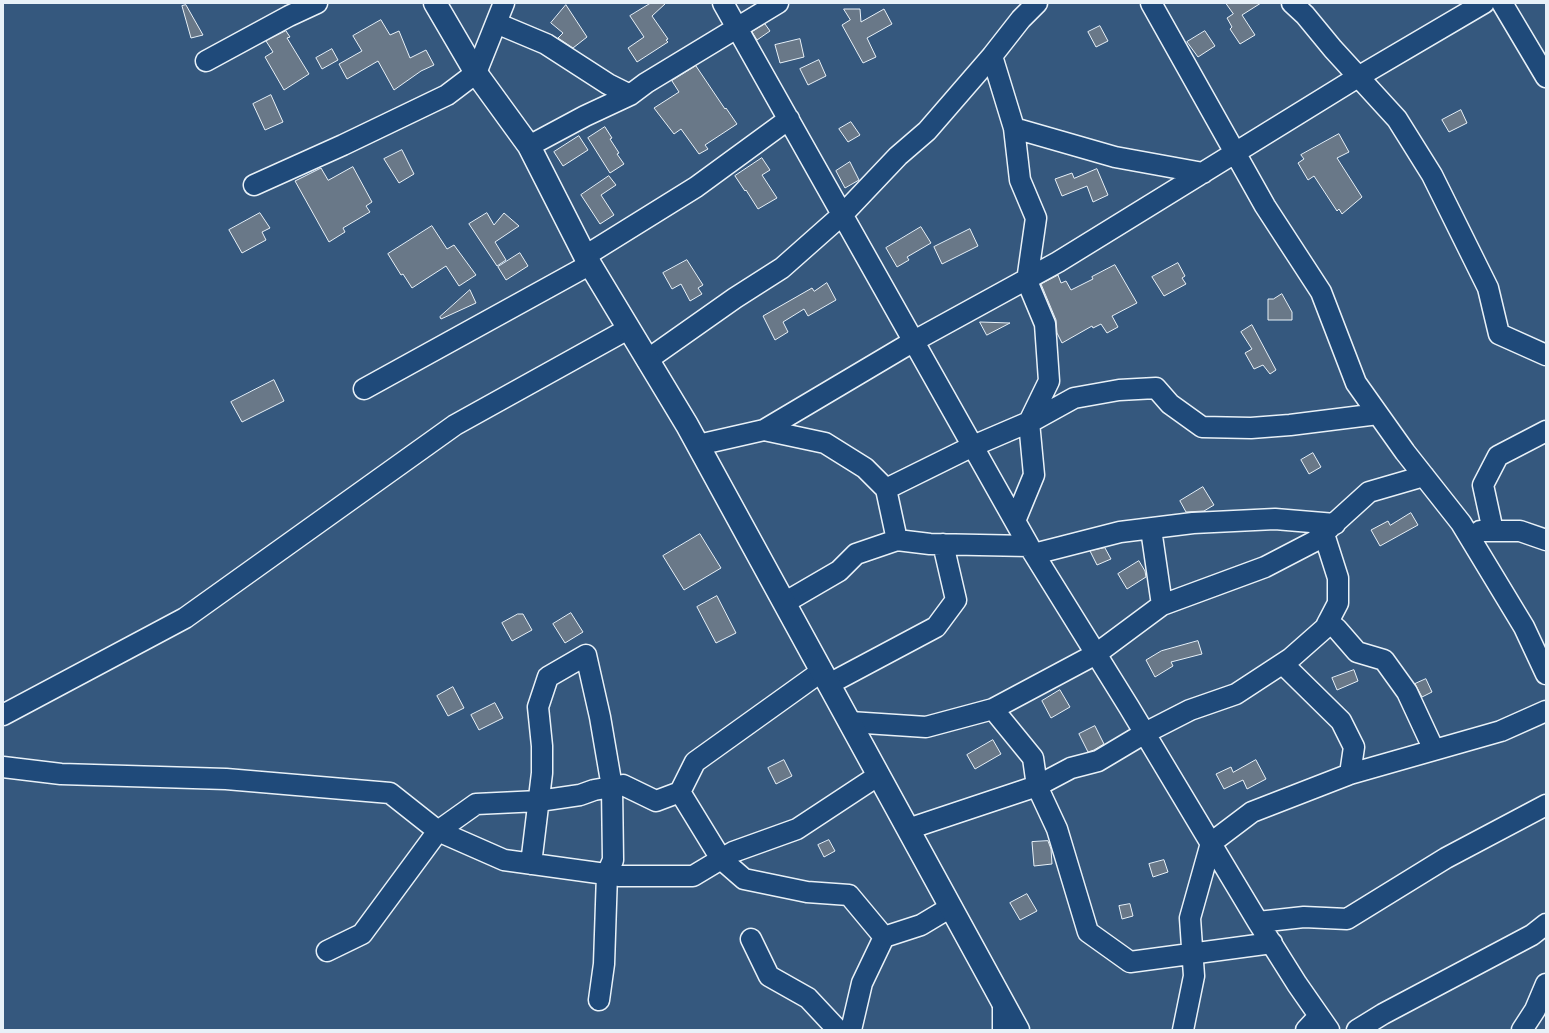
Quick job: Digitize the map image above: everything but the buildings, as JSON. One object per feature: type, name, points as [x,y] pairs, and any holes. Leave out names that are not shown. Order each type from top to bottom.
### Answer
[{"type":"main road","points":[[435,3],[476,73],[529,146],[587,261],[698,445],[1018,1030]]},
{"type":"street","points":[[206,61],[289,16],[317,3]]},
{"type":"street","points":[[254,185],[350,142],[447,95],[476,73],[504,3]]},
{"type":"street","points":[[723,3],[1031,550],[1145,733],[1272,943],[1318,1025]]},
{"type":"street","points":[[529,146],[585,116],[630,95],[737,27],[778,3]]},
{"type":"street","points":[[647,360],[735,298],[782,268],[843,214],[898,156],[927,131],[992,56],[1021,19],[1037,3]]},
{"type":"street","points":[[1151,3],[1265,206],[1321,292],[1356,383],[1465,530],[1524,628],[1546,674]]},
{"type":"street","points":[[1292,3],[1305,15],[1358,77],[1397,118],[1432,175],[1488,288],[1499,334],[1546,356]]},
{"type":"street","points":[[698,445],[764,430],[914,341],[1027,281],[1358,77],[1484,3]]},
{"type":"street","points":[[1502,3],[1546,77]]},
{"type":"street","points":[[496,23],[546,44],[608,84],[630,95]]},
{"type":"street","points":[[992,56],[1014,128],[1020,180],[1036,218],[1027,281],[1045,324],[1049,381],[1029,422],[1034,475],[1015,521]]},
{"type":"street","points":[[364,389],[587,261],[696,187],[789,120]]},
{"type":"street","points":[[1014,128],[1115,157],[1203,173]]},
{"type":"street","points":[[3,715],[186,618],[455,425],[628,329]]},
{"type":"street","points":[[886,489],[973,446],[1029,422],[1074,398],[1119,390],[1156,388],[1170,404],[1202,427],[1251,428],[1290,425],[1378,414]]},
{"type":"street","points":[[764,430],[825,443],[865,468],[886,489],[897,540]]},
{"type":"street","points":[[1493,531],[1483,484],[1498,456],[1546,431]]},
{"type":"street","points":[[850,722],[926,727],[993,709],[1096,654],[1162,605],[1265,567],[1315,542],[1369,492],[1424,476]]},
{"type":"street","points":[[784,603],[839,570],[856,554],[897,540],[930,544],[1031,550],[1120,532],[1193,523],[1275,519],[1329,529]]},
{"type":"street","points":[[1152,529],[1162,605]]},
{"type":"street","points":[[908,829],[1037,786],[1071,768],[1098,761],[1145,733],[1190,710],[1236,694],[1283,664],[1324,628],[1338,603],[1338,578],[1329,529]]},
{"type":"street","points":[[1465,530],[1520,531],[1546,540]]},
{"type":"street","points":[[327,951],[362,934],[438,831],[476,804],[539,801],[580,795],[594,790],[623,784],[656,801],[680,792],[695,762],[825,677],[936,627],[956,600],[943,544]]},
{"type":"street","points":[[1328,622],[1338,629],[1357,652],[1384,660],[1407,692],[1434,750]]},
{"type":"street","points":[[531,864],[542,773],[542,746],[538,707],[548,677],[586,655],[600,717],[612,787],[613,860],[607,874],[604,964],[599,1000]]},
{"type":"street","points":[[1283,664],[1341,721],[1354,747],[1350,774]]},
{"type":"street","points":[[993,709],[1033,758],[1037,786],[1057,829],[1088,932],[1130,962],[1272,943]]},
{"type":"street","points":[[1183,1030],[1194,976],[1190,918],[1211,843],[1252,812],[1350,774],[1501,731],[1546,711]]},
{"type":"street","points":[[3,767],[61,774],[226,779],[390,793],[438,831],[504,860],[620,876],[693,876],[733,852],[797,829],[879,775]]},
{"type":"street","points":[[680,792],[721,859],[744,879],[808,892],[849,895],[884,937]]},
{"type":"street","points":[[1258,922],[1304,917],[1347,919],[1446,858],[1546,805]]},
{"type":"street","points":[[851,1030],[862,983],[884,937],[921,925],[951,908]]},
{"type":"street","points":[[1358,1030],[1383,1014],[1532,935],[1546,924]]},
{"type":"street","points":[[752,939],[769,976],[808,998],[838,1030]]},
{"type":"street","points":[[1522,1030],[1535,1010],[1546,984]]},
{"type":"street","points":[[1003,1002],[1003,1030]]}]
